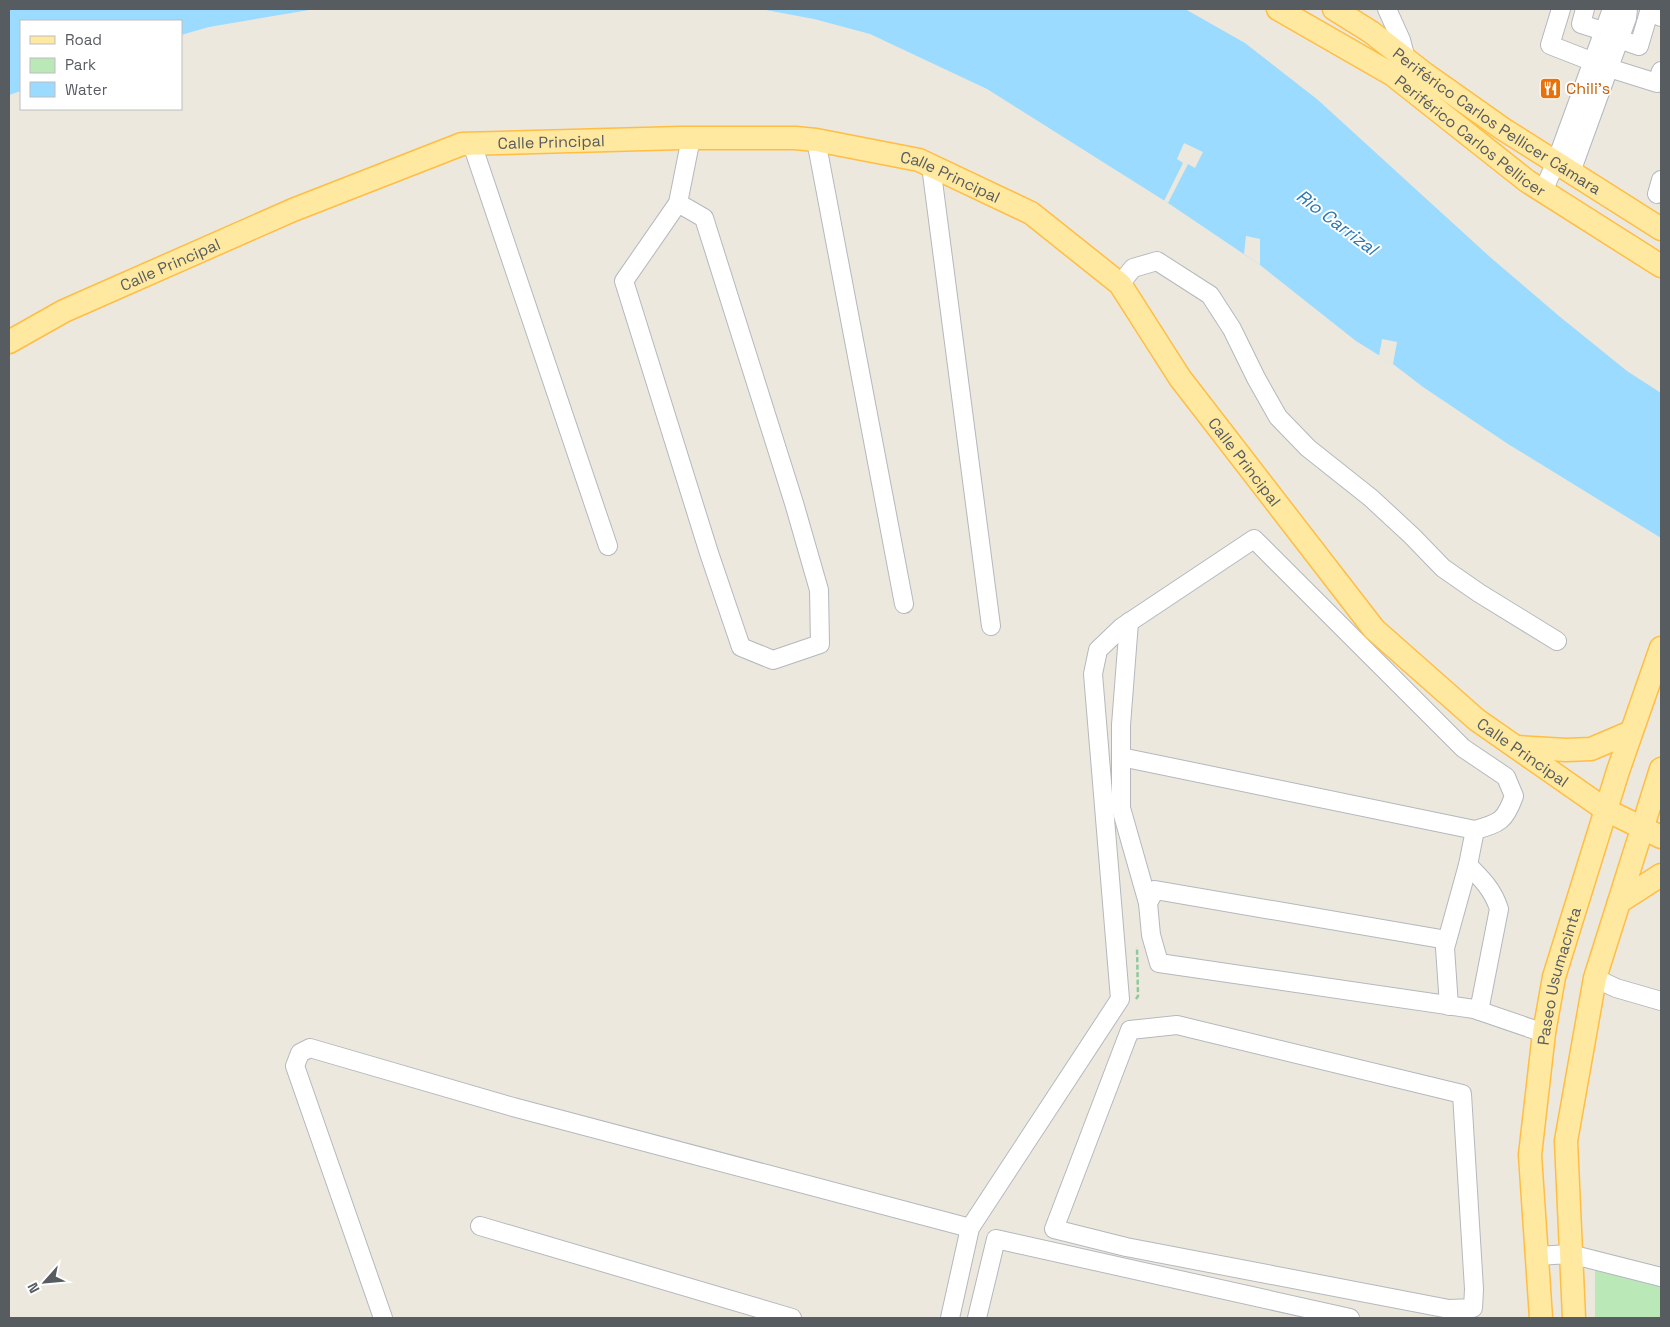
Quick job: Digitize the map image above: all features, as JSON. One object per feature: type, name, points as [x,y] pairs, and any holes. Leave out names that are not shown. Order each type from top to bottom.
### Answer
[{"type":"main road","name":"Periférico Carlos Pellicer","points":[[1278,9],[1399,67],[1443,113],[1501,161],[1543,191],[1661,266]]},
{"type":"main road","name":"Periférico Carlos Pellicer Cámara","points":[[1334,9],[1371,32],[1399,67],[1503,129],[1661,229]]},
{"type":"main road","name":"Calle Principal","points":[[9,342],[64,311],[293,210],[462,144],[691,138],[816,140],[919,160],[1031,213],[1120,284],[1180,378],[1374,629],[1477,720],[1606,810],[1652,832]]},
{"type":"main road","points":[[1592,223],[1661,275]]},
{"type":"main road","name":"Paseo Usumacinta","points":[[1541,1318],[1530,1155],[1544,1033],[1554,977],[1631,732],[1661,648]]},
{"type":"main road","points":[[1515,747],[1566,750],[1590,749],[1631,732]]},
{"type":"main road","points":[[1574,1318],[1566,1142],[1595,978],[1619,902],[1652,832],[1661,769]]},
{"type":"main road","points":[[1619,902],[1661,875]]},
{"type":"street","points":[[1387,9],[1401,40],[1399,67]]},
{"type":"street","points":[[1561,9],[1550,45],[1608,68],[1657,83],[1661,71]]},
{"type":"street","points":[[1585,9],[1581,24],[1639,46],[1649,12],[1661,17]]},
{"type":"street","points":[[1543,191],[1563,167],[1608,68],[1612,9]]},
{"type":"street","points":[[1563,167],[1592,62],[1628,9]]},
{"type":"street","points":[[678,203],[704,218],[820,590],[820,644],[773,660],[741,647],[709,552],[624,280],[678,203],[691,138]]},
{"type":"street","points":[[816,140],[904,604]]},
{"type":"street","points":[[472,144],[608,546]]},
{"type":"street","points":[[931,166],[992,626]]},
{"type":"street","points":[[1120,284],[1133,268],[1157,260],[1210,295],[1232,329],[1256,378],[1278,416],[1308,448],[1371,498],[1443,568],[1479,593],[1557,641]]},
{"type":"street","points":[[950,1318],[970,1228],[1120,999],[1093,674],[1098,650],[1122,627],[1254,539],[1462,748],[1506,777],[1514,796],[1508,813],[1494,824],[1475,830],[1121,757]]},
{"type":"street","points":[[1129,622],[1122,724],[1121,808],[1148,903],[1151,935],[1159,963],[1479,1011],[1544,1033]]},
{"type":"street","points":[[1449,1006],[1445,948],[1468,865],[1475,830]]},
{"type":"street","points":[[1468,865],[1489,886],[1496,897],[1499,909],[1479,1011]]},
{"type":"street","points":[[1148,903],[1155,890],[1447,940]]},
{"type":"street","points":[[1595,978],[1616,988],[1661,1001]]},
{"type":"street","points":[[1177,1025],[1462,1094],[1474,1289],[1473,1308],[1449,1309],[1126,1247],[1054,1229],[1130,1030],[1177,1025]]},
{"type":"street","points":[[383,1318],[295,1066],[300,1052],[310,1048],[531,1112],[970,1228]]},
{"type":"street","points":[[480,1226],[792,1318]]},
{"type":"street","points":[[977,1318],[996,1239],[1350,1318]]},
{"type":"street","points":[[1121,1268],[1126,1247]]},
{"type":"street","points":[[1537,1256],[1570,1254],[1661,1277]]},
{"type":"green space","points":[[1595,1250],[1661,1267],[1661,1318],[1595,1318]]},
{"type":"water","points":[[9,9],[315,9],[209,27],[182,35],[182,20],[20,20],[20,91],[9,95]]},
{"type":"water","name":"Rio Carrizal","points":[[761,9],[1185,9],[1245,43],[1318,100],[1490,257],[1559,316],[1627,371],[1661,393],[1661,538],[1508,444],[1423,387],[1393,364],[1356,341],[1260,265],[1168,203],[987,89],[870,34],[814,19]]},
{"type":"pier","points":[[1184,143],[1203,152],[1195,168],[1188,164],[1168,203],[1164,201],[1183,163],[1177,159]]},
{"type":"pier","points":[[1246,236],[1260,239],[1260,265],[1244,254]]},
{"type":"pier","points":[[1382,339],[1397,342],[1393,364],[1379,356]]},
{"type":"place","name":"Chili's","points":[[1550,88]]}]
